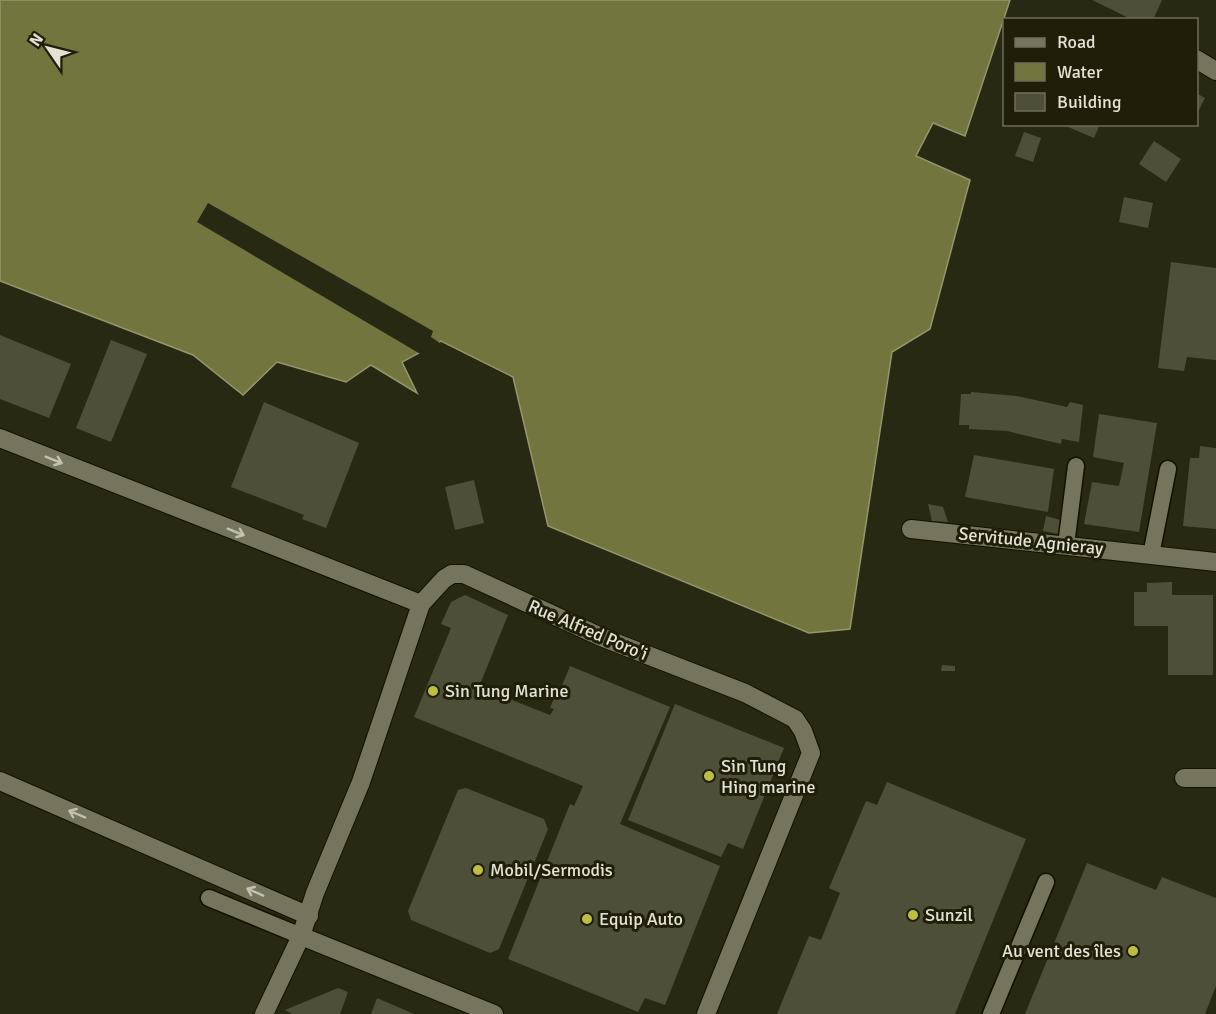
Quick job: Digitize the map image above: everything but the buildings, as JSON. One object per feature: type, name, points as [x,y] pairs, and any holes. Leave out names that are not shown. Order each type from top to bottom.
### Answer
[{"type":"street","points":[[1198,59],[1216,71]]},
{"type":"street","points":[[0,438],[421,604]]},
{"type":"street","name":"Servitude Agnieray","points":[[911,529],[1216,562]]},
{"type":"street","name":"Rue Alfred Poro'i","points":[[264,1014],[309,916],[315,893],[381,727],[421,604],[444,579],[452,574],[464,574],[601,637],[745,693],[795,719],[799,725],[811,753],[706,1014]]},
{"type":"street","points":[[1184,778],[1216,778]]},
{"type":"street","points":[[0,781],[309,916]]},
{"type":"street","points":[[301,936],[494,1014]]},
{"type":"lane","points":[[1066,545],[1076,466]]},
{"type":"lane","points":[[1151,555],[1168,470]]},
{"type":"lane","points":[[991,1014],[1046,882]]},
{"type":"lane","points":[[209,898],[301,936]]},
{"type":"water","points":[[0,0],[1010,0],[965,136],[933,123],[916,156],[970,180],[930,329],[892,352],[850,629],[809,633],[548,526],[513,377],[441,341],[402,362],[417,393],[371,365],[346,382],[277,362],[243,395],[193,355],[0,281]]},
{"type":"pier","points":[[208,203],[433,331],[431,337],[440,343],[422,355],[197,222]]},
{"type":"place","name":"Sin Tung Marine","points":[[433,691]]},
{"type":"place","name":"Sin Tung Hing marine","points":[[709,776]]},
{"type":"place","name":"Mobil/Sermodis","points":[[478,870]]},
{"type":"place","name":"Sunzil","points":[[913,915]]},
{"type":"place","name":"Equip Auto","points":[[587,919]]},
{"type":"place","name":"Au vent des îles","points":[[1133,951]]}]
